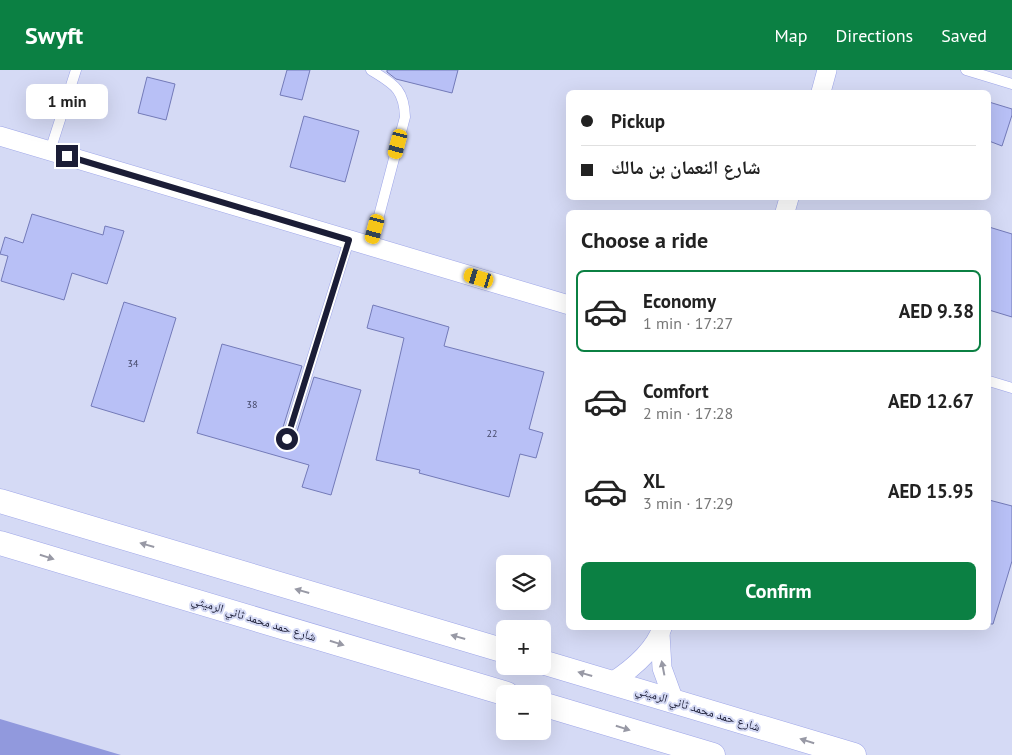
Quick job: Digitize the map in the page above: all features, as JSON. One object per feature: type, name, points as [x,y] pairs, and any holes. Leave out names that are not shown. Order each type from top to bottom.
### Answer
[{"type":"street","points":[[822,90],[827,70]]},
{"type":"street","points":[[0,136],[566,304]]},
{"type":"street","points":[[0,502],[496,647]]},
{"type":"street","name":"شارع حمد محمد ثاني الرميثي","points":[[0,543],[496,691]]},
{"type":"street","points":[[612,682],[639,661],[661,630]]},
{"type":"street","points":[[661,630],[662,668],[674,701]]},
{"type":"street","name":"شارع حمد محمد ثاني الرميثي","points":[[551,665],[854,755]]},
{"type":"street","points":[[551,707],[713,755]]},
{"type":"lane","points":[[50,151],[76,70]]},
{"type":"lane","points":[[371,70],[395,85],[405,106],[405,117],[371,246]]},
{"type":"lane","points":[[966,70],[1012,84]]},
{"type":"lane","points":[[287,439],[349,240]]},
{"type":"lane","points":[[991,382],[1012,388]]},
{"type":"water","points":[[0,719],[121,755],[0,755]]},
{"type":"building","points":[[287,70],[310,70],[302,100],[280,95]]},
{"type":"building","points":[[387,70],[458,70],[452,93],[396,79]]},
{"type":"building","points":[[147,77],[175,84],[166,120],[138,113]]},
{"type":"building","points":[[991,103],[1012,109],[1012,115],[1002,146],[991,142]]},
{"type":"building","points":[[304,116],[359,131],[345,182],[290,167]]},
{"type":"building","points":[[32,214],[103,235],[105,226],[124,231],[107,284],[72,273],[64,300],[1,281],[8,256],[0,254],[5,237],[23,243]]},
{"type":"building","points":[[991,228],[1012,234],[1012,317],[991,311]]},
{"type":"building","points":[[124,302],[176,318],[144,422],[91,406]]},
{"type":"building","points":[[373,305],[449,327],[444,346],[544,372],[529,429],[543,433],[536,458],[520,454],[509,497],[419,473],[420,470],[376,460],[404,338],[367,328]]},
{"type":"building","points":[[222,344],[302,366],[280,437],[280,441],[285,445],[289,446],[294,441],[314,377],[361,390],[331,495],[302,487],[309,465],[197,433]]},
{"type":"building","points":[[991,501],[1012,506],[1012,561],[993,624],[991,624]]},
{"type":"route","points":[[67,156],[349,240],[287,439]]}]
